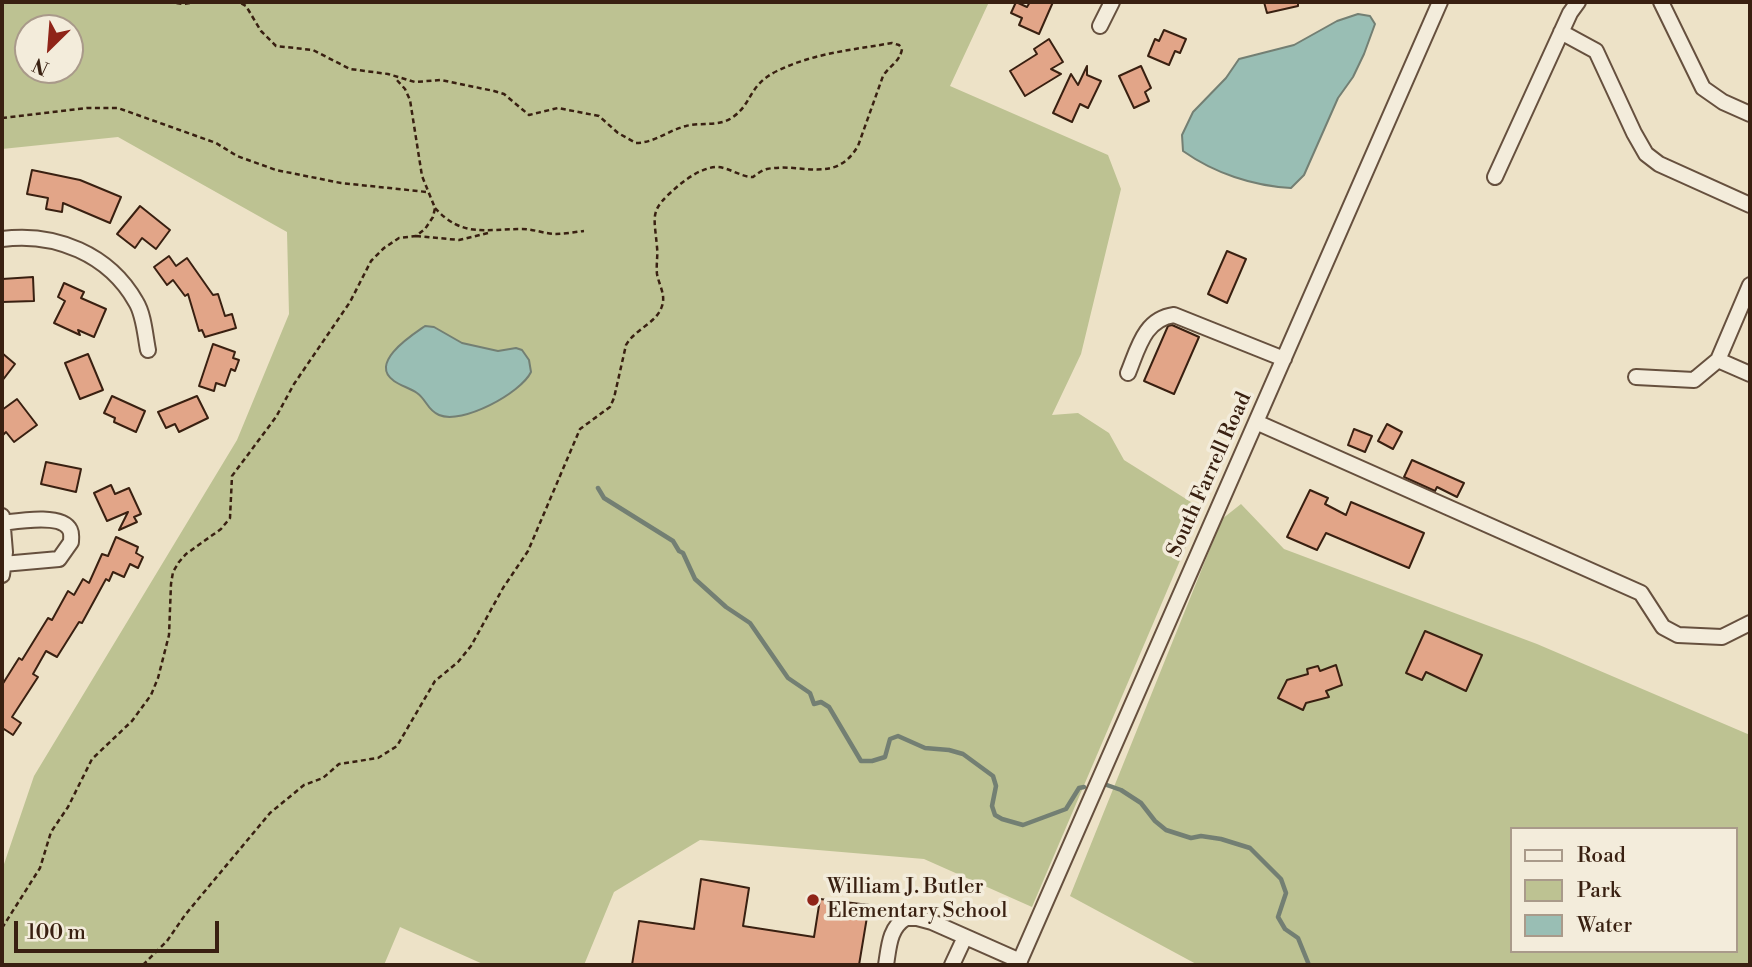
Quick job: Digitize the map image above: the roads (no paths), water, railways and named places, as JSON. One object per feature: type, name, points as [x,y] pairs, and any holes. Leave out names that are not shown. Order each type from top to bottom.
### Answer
[{"type":"street","points":[[1100,26],[1112,2]]},
{"type":"street","name":"South Farrell Road","points":[[1019,963],[1440,2]]},
{"type":"street","points":[[1495,177],[1561,32],[1578,2]]},
{"type":"street","points":[[1661,2],[1703,88],[1723,102],[1750,114]]},
{"type":"street","points":[[1561,32],[1596,51],[1646,154],[1659,164],[1750,205]]},
{"type":"street","points":[[2,239],[25,236],[61,242],[95,258],[121,279],[138,305],[148,350]]},
{"type":"street","points":[[1636,377],[1694,380],[1718,360],[1750,285]]},
{"type":"street","points":[[1128,373],[1144,333],[1163,316],[1174,315],[1284,359]]},
{"type":"street","points":[[1718,360],[1750,374]]},
{"type":"street","points":[[1255,422],[1641,593],[1668,631],[1678,635],[1722,637],[1750,623]]},
{"type":"street","points":[[2,516],[2,523],[2,569],[59,559],[71,542],[70,530],[63,523],[50,519],[2,523]]},
{"type":"street","points":[[886,965],[894,928],[906,918],[932,922],[1019,963]]},
{"type":"street","points":[[953,965],[965,937]]},
{"type":"water","points":[[1358,14],[1370,16],[1375,24],[1364,54],[1353,77],[1338,98],[1304,175],[1291,188],[1234,177],[1183,151],[1182,135],[1193,112],[1226,78],[1239,59],[1294,45],[1337,21]]},
{"type":"water","points":[[425,326],[434,327],[462,343],[498,351],[516,348],[522,350],[529,360],[531,372],[516,389],[490,405],[462,415],[439,415],[417,393],[394,381],[387,374],[386,366],[395,350]]},
{"type":"waterway","points":[[598,488],[604,498],[673,541],[683,553],[695,579],[726,607],[750,623],[788,678],[810,693],[814,704],[821,702],[829,707],[861,761],[885,757],[890,739],[898,736],[925,748],[963,754],[993,776],[996,786],[992,806],[995,815],[1023,825],[1066,809],[1079,788],[1084,787]]},
{"type":"waterway","points":[[1104,784],[1121,790],[1141,803],[1166,830],[1191,838],[1201,836],[1221,839],[1250,848],[1281,879],[1286,893],[1278,917],[1285,929],[1298,938],[1309,965]]},
{"type":"place","name":"William J. Butler Elementary School","points":[[813,900]]}]
